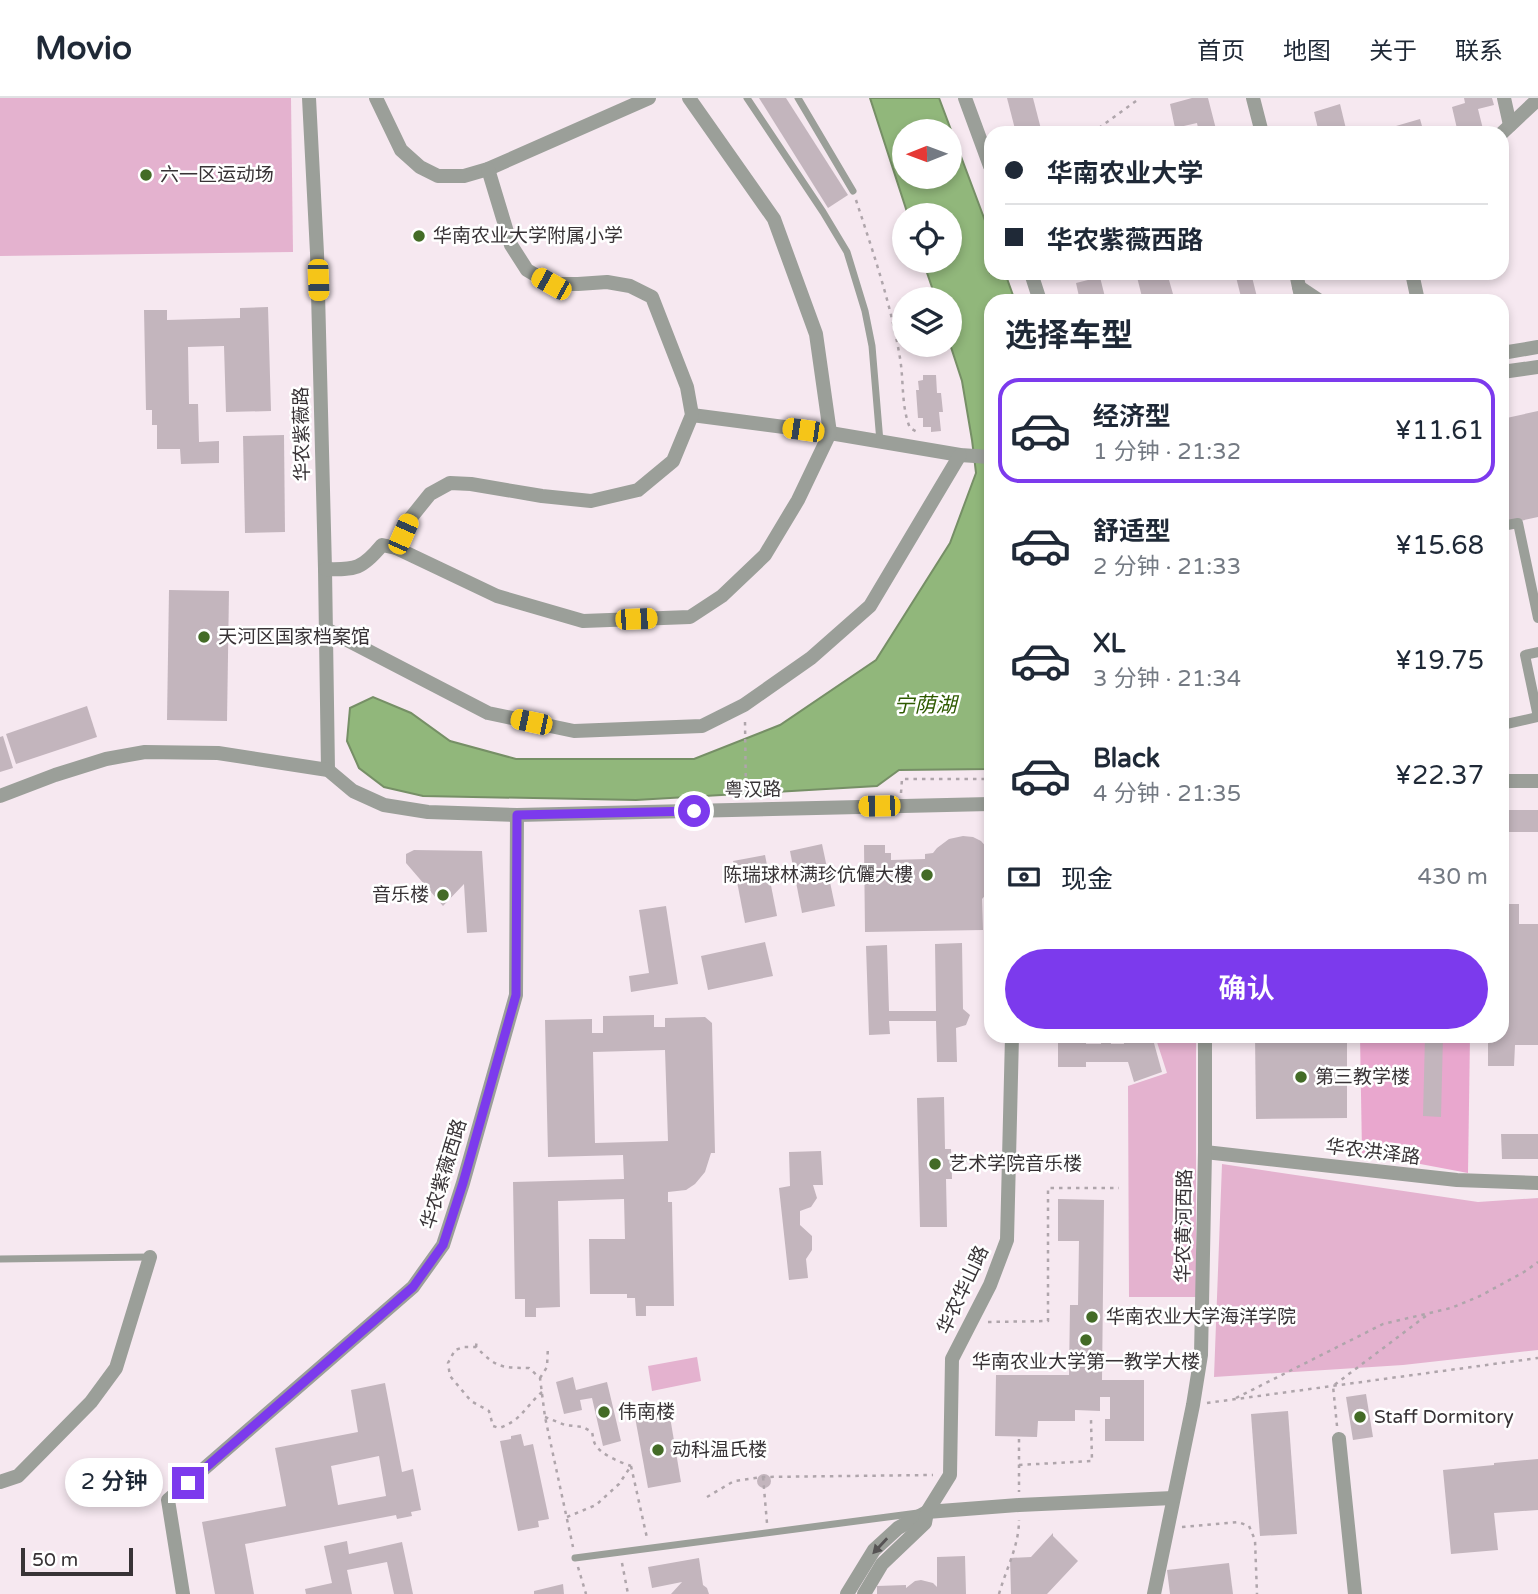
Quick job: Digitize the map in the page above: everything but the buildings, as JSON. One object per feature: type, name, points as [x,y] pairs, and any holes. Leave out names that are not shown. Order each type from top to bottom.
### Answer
[{"type":"street","name":"华农紫薇路","points":[[309,98],[317,253],[328,769]]},
{"type":"street","points":[[376,98],[401,150],[420,167],[438,176],[464,176],[488,169],[649,98]]},
{"type":"street","points":[[325,569],[349,570],[368,562],[382,545],[396,548],[497,596],[583,621],[690,617],[722,596],[765,555],[798,500],[831,433],[816,334],[774,219],[690,98]]},
{"type":"street","points":[[965,98],[984,150]]},
{"type":"street","points":[[1253,98],[1260,126]]},
{"type":"street","points":[[1504,98],[1506,126]]},
{"type":"street","points":[[1509,126],[1538,99]]},
{"type":"street","points":[[396,548],[409,520],[430,494],[450,483],[591,501],[638,490],[673,461],[692,415],[687,387],[652,297],[630,286],[607,282],[551,284],[527,270],[511,245],[488,169]]},
{"type":"street","points":[[1509,351],[1538,347]]},
{"type":"street","points":[[1509,371],[1538,367]]},
{"type":"street","points":[[692,415],[984,457]]},
{"type":"street","points":[[326,629],[488,713],[574,731],[702,726],[744,705],[811,658],[870,606],[960,455]]},
{"type":"street","points":[[1509,525],[1518,523],[1538,618]]},
{"type":"street","points":[[1509,723],[1538,717],[1525,655],[1538,652]]},
{"type":"street","points":[[0,796],[106,759],[145,752],[218,753],[328,769]]},
{"type":"street","name":"粤汉路","points":[[328,769],[353,791],[384,805],[428,813],[517,815],[984,804]]},
{"type":"street","points":[[1509,781],[1538,781]]},
{"type":"street","name":"华农紫薇西路","points":[[183,1594],[168,1500],[413,1287],[443,1245],[516,995],[517,815]]},
{"type":"street","name":"华农华山路","points":[[950,1475],[951,1359],[990,1285],[1007,1240],[1012,1043]]},
{"type":"street","name":"华农黄河西路","points":[[1154,1594],[1194,1405],[1200,1355],[1205,1043]]},
{"type":"street","name":"华农洪泽路","points":[[1205,1152],[1457,1181],[1538,1183]]},
{"type":"street","points":[[0,1482],[18,1476],[91,1402],[116,1368],[150,1257]]},
{"type":"street","points":[[1339,1439],[1355,1594]]},
{"type":"street","points":[[864,1594],[882,1564],[925,1523],[927,1512],[950,1475]]},
{"type":"street","points":[[847,1594],[874,1550],[898,1528],[927,1512],[1173,1498]]},
{"type":"lane","points":[[747,98],[823,212],[846,252],[865,311],[872,346],[880,442]]},
{"type":"lane","points":[[798,98],[853,191]]},
{"type":"lane","points":[[0,1259],[150,1257]]},
{"type":"lane","points":[[575,1558],[927,1512]]},
{"type":"path","points":[[1101,126],[1139,98]]},
{"type":"path","points":[[853,191],[883,282],[901,360],[905,415],[910,428],[924,435]]},
{"type":"path","points":[[744,705],[746,809]]},
{"type":"path","points":[[902,779],[984,779]]},
{"type":"path","points":[[964,1161],[996,1160]]},
{"type":"path","points":[[971,1322],[1048,1321],[1048,1188],[1119,1188]]},
{"type":"path","points":[[1233,1399],[1383,1324],[1451,1308],[1480,1296],[1538,1262]]},
{"type":"path","points":[[1119,1312],[1201,1314]]},
{"type":"path","points":[[1333,1385],[1430,1314]]},
{"type":"path","points":[[476,1347],[477,1339]]},
{"type":"path","points":[[540,1378],[547,1367],[548,1346]]},
{"type":"path","points":[[542,1392],[532,1401],[525,1413],[508,1426],[499,1428],[493,1426],[489,1411],[471,1401],[450,1376],[448,1363],[455,1350],[476,1347],[495,1364],[507,1368],[529,1368],[540,1378],[542,1392],[545,1417],[566,1518],[586,1594]]},
{"type":"path","points":[[1194,1405],[1538,1358]]},
{"type":"path","points":[[1333,1385],[1339,1439]]},
{"type":"path","points":[[545,1417],[592,1432],[596,1446],[631,1466]]},
{"type":"path","points":[[1019,1465],[1091,1461],[1091,1420]]},
{"type":"path","points":[[999,1594],[1019,1529],[1018,1439]]},
{"type":"path","points":[[566,1518],[596,1505],[619,1484],[631,1466]]},
{"type":"path","points":[[631,1466],[649,1547]]},
{"type":"path","points":[[707,1497],[734,1481],[763,1477],[950,1475]]},
{"type":"path","points":[[763,1477],[768,1534]]},
{"type":"path","points":[[1168,1524],[1179,1527],[1238,1522],[1249,1526],[1255,1541],[1257,1594]]},
{"type":"path","points":[[619,1551],[628,1594]]},
{"type":"shaded area","name":"六一区运动场","points":[[0,98],[291,98],[293,252],[0,256]]},
{"type":"shaded area","points":[[1157,1043],[1196,1043],[1196,1297],[1129,1297],[1128,1086],[1167,1073]]},
{"type":"shaded area","points":[[1360,1043],[1470,1043],[1468,1173],[1362,1153]]},
{"type":"shaded area","points":[[1222,1164],[1478,1202],[1538,1198],[1538,1350],[1403,1365],[1214,1377]]},
{"type":"shaded area","points":[[697,1357],[701,1381],[652,1391],[648,1366]]},
{"type":"water","name":"宁荫湖","points":[[870,98],[939,98],[947,119],[892,119],[892,166]]},
{"type":"water","name":"宁荫湖","points":[[962,159],[984,218],[984,280],[1008,280],[1012,294],[984,294],[984,769],[899,770],[877,786],[636,800],[423,796],[384,787],[359,768],[347,741],[350,708],[373,697],[411,713],[450,741],[516,759],[694,759],[780,725],[876,660],[950,543],[976,473],[962,381],[954,357],[962,357],[962,287],[932,287],[927,273],[962,273],[962,203],[904,203],[900,189],[962,189]]},
{"type":"place","name":"六一区运动场","points":[[146,175]]},
{"type":"place","name":"华南农业大学附属小学","points":[[419,236]]},
{"type":"place","name":"天河区国家档案馆","points":[[204,637]]},
{"type":"place","name":"陈瑞球林满珍伉儷大樓","points":[[927,875]]},
{"type":"place","name":"音乐楼","points":[[443,895]]},
{"type":"place","name":"第三教学楼","points":[[1301,1077]]},
{"type":"place","name":"艺术学院音乐楼","points":[[935,1164]]},
{"type":"place","name":"华南农业大学海洋学院","points":[[1092,1317]]},
{"type":"place","name":"华南农业大学第一教学大楼","points":[[1086,1340]]},
{"type":"place","name":"伟南楼","points":[[604,1412]]},
{"type":"place","name":"Staff Dormitory","points":[[1360,1417]]},
{"type":"place","name":"动科温氏楼","points":[[658,1450]]},
{"type":"route","points":[[188,1483],[413,1287],[443,1245],[516,995],[517,815],[694,811]]}]
